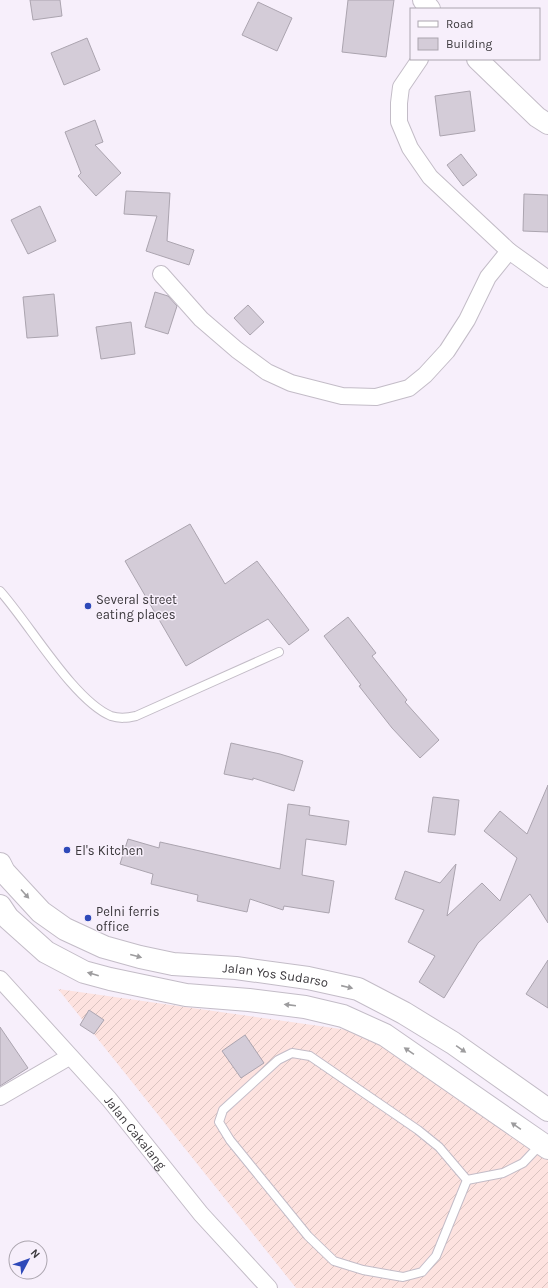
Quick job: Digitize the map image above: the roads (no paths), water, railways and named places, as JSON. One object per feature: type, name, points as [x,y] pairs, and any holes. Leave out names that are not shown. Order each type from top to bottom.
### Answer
[{"type":"highway","name":"Jalan Yos Sudarso","points":[[0,864],[4,872],[42,912],[65,929],[104,947],[173,964],[236,968],[308,978],[358,989],[404,1013],[447,1040],[548,1110]]},
{"type":"highway","name":"Jalan Yos Sudarso","points":[[0,906],[8,918],[46,952],[84,972],[110,980],[186,995],[249,1000],[305,1007],[343,1016],[384,1035],[545,1146]]},
{"type":"street","points":[[423,0],[429,8]]},
{"type":"street","points":[[419,60],[401,86],[398,103],[399,122],[410,148],[430,177],[509,251],[548,279]]},
{"type":"street","points":[[478,60],[537,117],[548,124]]},
{"type":"street","points":[[161,274],[201,319],[237,350],[267,372],[290,383],[342,396],[376,397],[409,388],[425,375],[447,351],[467,320],[488,277],[509,251]]},
{"type":"street","name":"Jalan Cakalang","points":[[0,979],[69,1057],[109,1099],[201,1214],[269,1288]]},
{"type":"street","points":[[0,1097],[69,1057]]},
{"type":"lane","points":[[0,591],[76,688],[96,706],[111,716],[120,718],[136,716],[279,652]]},
{"type":"lane","points":[[292,1053],[310,1056],[418,1130],[439,1147],[467,1180],[436,1256],[422,1272],[403,1277],[363,1270],[334,1261],[308,1236],[230,1140],[219,1122],[223,1110],[278,1060],[292,1053]]},
{"type":"lane","points":[[467,1180],[503,1173],[523,1163],[545,1146]]},
{"type":"place","name":"Several street eating places","points":[[88,606]]},
{"type":"place","name":"El's Kitchen","points":[[67,850]]},
{"type":"place","name":"Pelni ferris office","points":[[88,918]]}]
